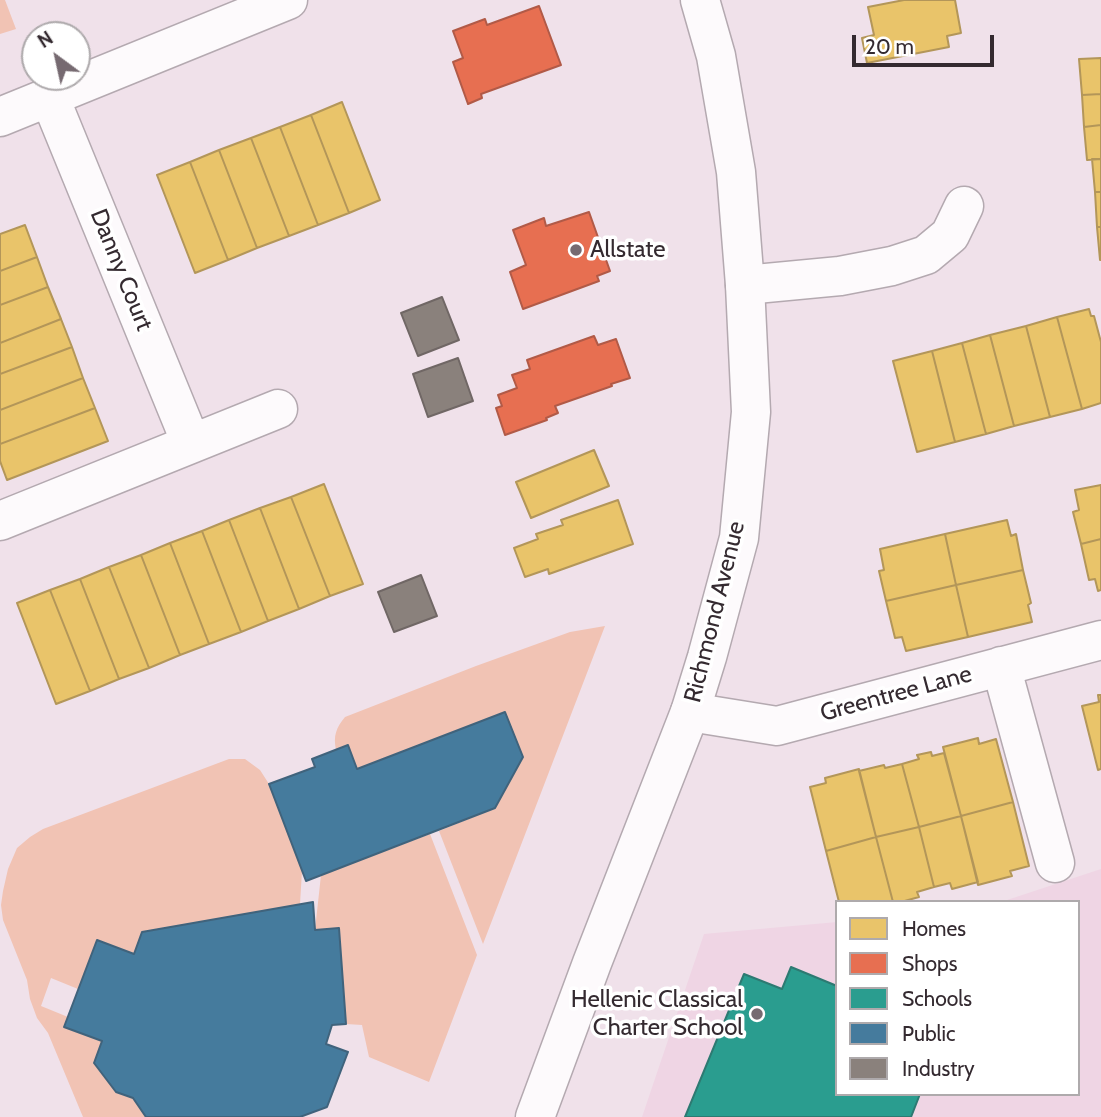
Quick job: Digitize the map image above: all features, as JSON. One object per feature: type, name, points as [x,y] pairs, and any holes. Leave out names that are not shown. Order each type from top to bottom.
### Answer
[{"type":"street","points":[[0,117],[288,0]]},
{"type":"street","name":"Richmond Avenue","points":[[535,1117],[690,712],[739,538],[751,412],[745,285],[737,172],[716,56],[701,0]]},
{"type":"street","name":"Danny Court","points":[[50,97],[191,443]]},
{"type":"street","points":[[745,285],[840,276],[892,266],[926,255],[950,235],[964,206]]},
{"type":"street","points":[[0,521],[278,409]]},
{"type":"street","name":"Greentree Lane","points":[[690,712],[777,726],[1101,640]]},
{"type":"street","points":[[1001,666],[1055,863]]},
{"type":"shaded area","points":[[0,0],[5,0],[16,29],[0,34]]},
{"type":"shaded area","points":[[605,626],[483,944],[439,831],[495,808],[523,757],[505,713],[357,769],[348,746],[336,750],[337,729],[345,717],[476,666],[570,632]]},
{"type":"shaded area","points":[[229,759],[245,759],[260,770],[269,784],[302,871],[300,904],[142,932],[134,954],[97,940],[78,989],[51,978],[41,1006],[68,1017],[102,1041],[94,1064],[116,1092],[133,1098],[146,1117],[83,1117],[48,1033],[37,1018],[27,980],[3,920],[1,905],[8,869],[17,848],[43,829]]},
{"type":"shaded area","points":[[430,834],[477,955],[429,1082],[369,1057],[362,1025],[346,1024],[339,928],[315,930],[321,875]]},
{"type":"shaded area","name":"Hellenic Classical Charter School","points":[[1101,869],[1101,1117],[642,1117],[704,934],[835,922],[835,1096],[1080,1096],[1080,900],[1007,900]]},
{"type":"building: Homes","points":[[904,0],[955,0],[961,33],[947,36],[949,47],[867,63],[862,38],[874,35],[868,7]]},
{"type":"building: Homes","points":[[1101,58],[1101,94],[1082,95],[1079,59]]},
{"type":"building: Homes","points":[[1101,94],[1101,125],[1084,127],[1082,95]]},
{"type":"building: Homes","points":[[342,102],[380,200],[349,213],[311,115]]},
{"type":"building: Homes","points":[[311,115],[349,213],[318,225],[280,127]]},
{"type":"building: Homes","points":[[1101,125],[1101,159],[1087,160],[1084,127]]},
{"type":"building: Homes","points":[[280,127],[318,225],[289,236],[251,138]]},
{"type":"building: Homes","points":[[251,138],[289,236],[257,248],[219,150]]},
{"type":"building: Homes","points":[[219,150],[257,248],[228,260],[190,162]]},
{"type":"building: Homes","points":[[1092,159],[1101,159],[1101,192],[1095,192]]},
{"type":"building: Homes","points":[[190,162],[228,260],[195,273],[157,175]]},
{"type":"building: Homes","points":[[1095,192],[1101,192],[1101,227],[1097,227]]},
{"type":"building: Homes","points":[[25,225],[37,257],[0,271],[0,234]]},
{"type":"building: Homes","points":[[1097,227],[1101,227],[1101,260],[1100,260]]},
{"type":"building: Homes","points":[[37,257],[48,287],[0,305],[0,271]]},
{"type":"building: Homes","points":[[48,287],[61,319],[0,343],[0,305]]},
{"type":"building: Homes","points":[[1089,309],[1091,316],[1094,316],[1101,342],[1101,403],[1082,409],[1057,317]]},
{"type":"building: Homes","points":[[1057,317],[1082,409],[1050,417],[1026,326]]},
{"type":"building: Homes","points":[[61,319],[72,347],[0,374],[0,343]]},
{"type":"building: Homes","points":[[1026,326],[1050,417],[1014,426],[990,335]]},
{"type":"building: Homes","points":[[990,335],[1014,426],[986,434],[962,343]]},
{"type":"building: Homes","points":[[962,343],[986,434],[955,442],[932,351]]},
{"type":"building: Homes","points":[[72,347],[83,378],[0,410],[0,374]]},
{"type":"building: Homes","points":[[932,351],[955,442],[917,452],[893,361]]},
{"type":"building: Homes","points":[[83,378],[95,408],[0,444],[0,410]]},
{"type":"building: Homes","points":[[95,408],[108,441],[7,480],[0,461],[0,444]]},
{"type":"building: Homes","points":[[594,450],[609,486],[531,518],[516,482]]},
{"type":"building: Homes","points":[[324,484],[363,584],[330,596],[291,497]]},
{"type":"building: Homes","points":[[1101,485],[1101,539],[1081,544],[1073,512],[1079,510],[1075,490]]},
{"type":"building: Homes","points":[[291,497],[330,596],[299,609],[260,508]]},
{"type":"building: Homes","points":[[618,500],[633,544],[549,574],[548,569],[525,577],[514,548],[538,539],[536,534],[563,525],[561,520]]},
{"type":"building: Homes","points":[[260,508],[299,609],[268,621],[229,520]]},
{"type":"building: Homes","points":[[229,520],[268,621],[241,632],[202,531]]},
{"type":"building: Homes","points":[[1007,520],[1011,536],[1016,534],[1023,570],[956,585],[945,534]]},
{"type":"building: Homes","points":[[202,531],[241,632],[209,644],[170,543]]},
{"type":"building: Homes","points":[[945,534],[956,585],[886,601],[879,571],[884,570],[880,549]]},
{"type":"building: Homes","points":[[1101,539],[1101,590],[1098,591],[1095,579],[1089,580],[1081,544]]},
{"type":"building: Homes","points":[[170,543],[209,644],[180,655],[141,555]]},
{"type":"building: Homes","points":[[141,555],[180,655],[149,668],[109,567]]},
{"type":"building: Homes","points":[[109,567],[149,668],[119,679],[80,579]]},
{"type":"building: Homes","points":[[1023,570],[1031,603],[1028,605],[1032,622],[968,637],[956,585]]},
{"type":"building: Homes","points":[[80,579],[119,679],[90,691],[50,590]]},
{"type":"building: Homes","points":[[956,585],[968,637],[906,651],[902,637],[895,638],[886,601]]},
{"type":"building: Homes","points":[[50,590],[90,691],[56,704],[17,603]]},
{"type":"building: Homes","points":[[1098,695],[1101,695],[1101,769],[1098,770],[1082,706],[1099,702]]},
{"type":"building: Homes","points":[[978,738],[979,744],[996,739],[1013,802],[961,816],[943,747]]},
{"type":"building: Homes","points":[[931,752],[932,756],[944,753],[961,816],[919,827],[902,764],[919,759],[917,755]]},
{"type":"building: Homes","points":[[902,764],[919,827],[876,837],[859,771]]},
{"type":"building: Homes","points":[[859,769],[876,837],[826,851],[810,787],[826,783],[825,778]]},
{"type":"building: Homes","points":[[1013,802],[1029,866],[1010,871],[1012,876],[978,885],[961,816]]},
{"type":"building: Homes","points":[[961,816],[978,882],[952,889],[950,883],[934,887],[919,827]]},
{"type":"building: Homes","points":[[919,827],[934,887],[917,892],[919,897],[892,900],[876,837]]},
{"type":"building: Homes","points":[[876,837],[892,900],[838,900],[826,851]]},
{"type":"building: Shops","points":[[539,6],[561,65],[481,94],[482,98],[468,104],[453,62],[463,58],[453,31],[485,19],[487,25]]},
{"type":"building: Shops","points":[[589,212],[610,271],[597,276],[599,281],[523,309],[510,272],[526,265],[513,230],[544,218],[546,226]]},
{"type":"building: Shops","points":[[594,336],[598,345],[616,339],[630,378],[555,406],[558,413],[546,418],[547,420],[505,435],[496,408],[502,406],[498,395],[517,388],[512,375],[530,369],[527,360]]},
{"type":"building: Schools","points":[[791,967],[835,985],[835,1096],[919,1096],[911,1117],[685,1117],[744,974],[782,989]]},
{"type":"building: Public","points":[[505,712],[523,757],[495,808],[306,881],[269,784],[315,767],[312,759],[348,745],[357,769]]},
{"type":"building: Public","points":[[313,902],[315,930],[339,928],[346,1024],[332,1025],[326,1044],[348,1052],[327,1107],[300,1117],[146,1117],[133,1098],[116,1092],[94,1063],[102,1041],[64,1027],[97,940],[134,954],[142,932]]},
{"type":"building: Industry","points":[[442,297],[459,340],[418,356],[401,313]]},
{"type":"building: Industry","points":[[458,358],[473,401],[428,417],[413,374]]},
{"type":"building: Industry","points":[[421,575],[437,616],[394,632],[378,592]]},
{"type":"place","name":"Allstate","points":[[576,250]]},
{"type":"place","name":"Hellenic Classical Charter School","points":[[757,1014]]}]
